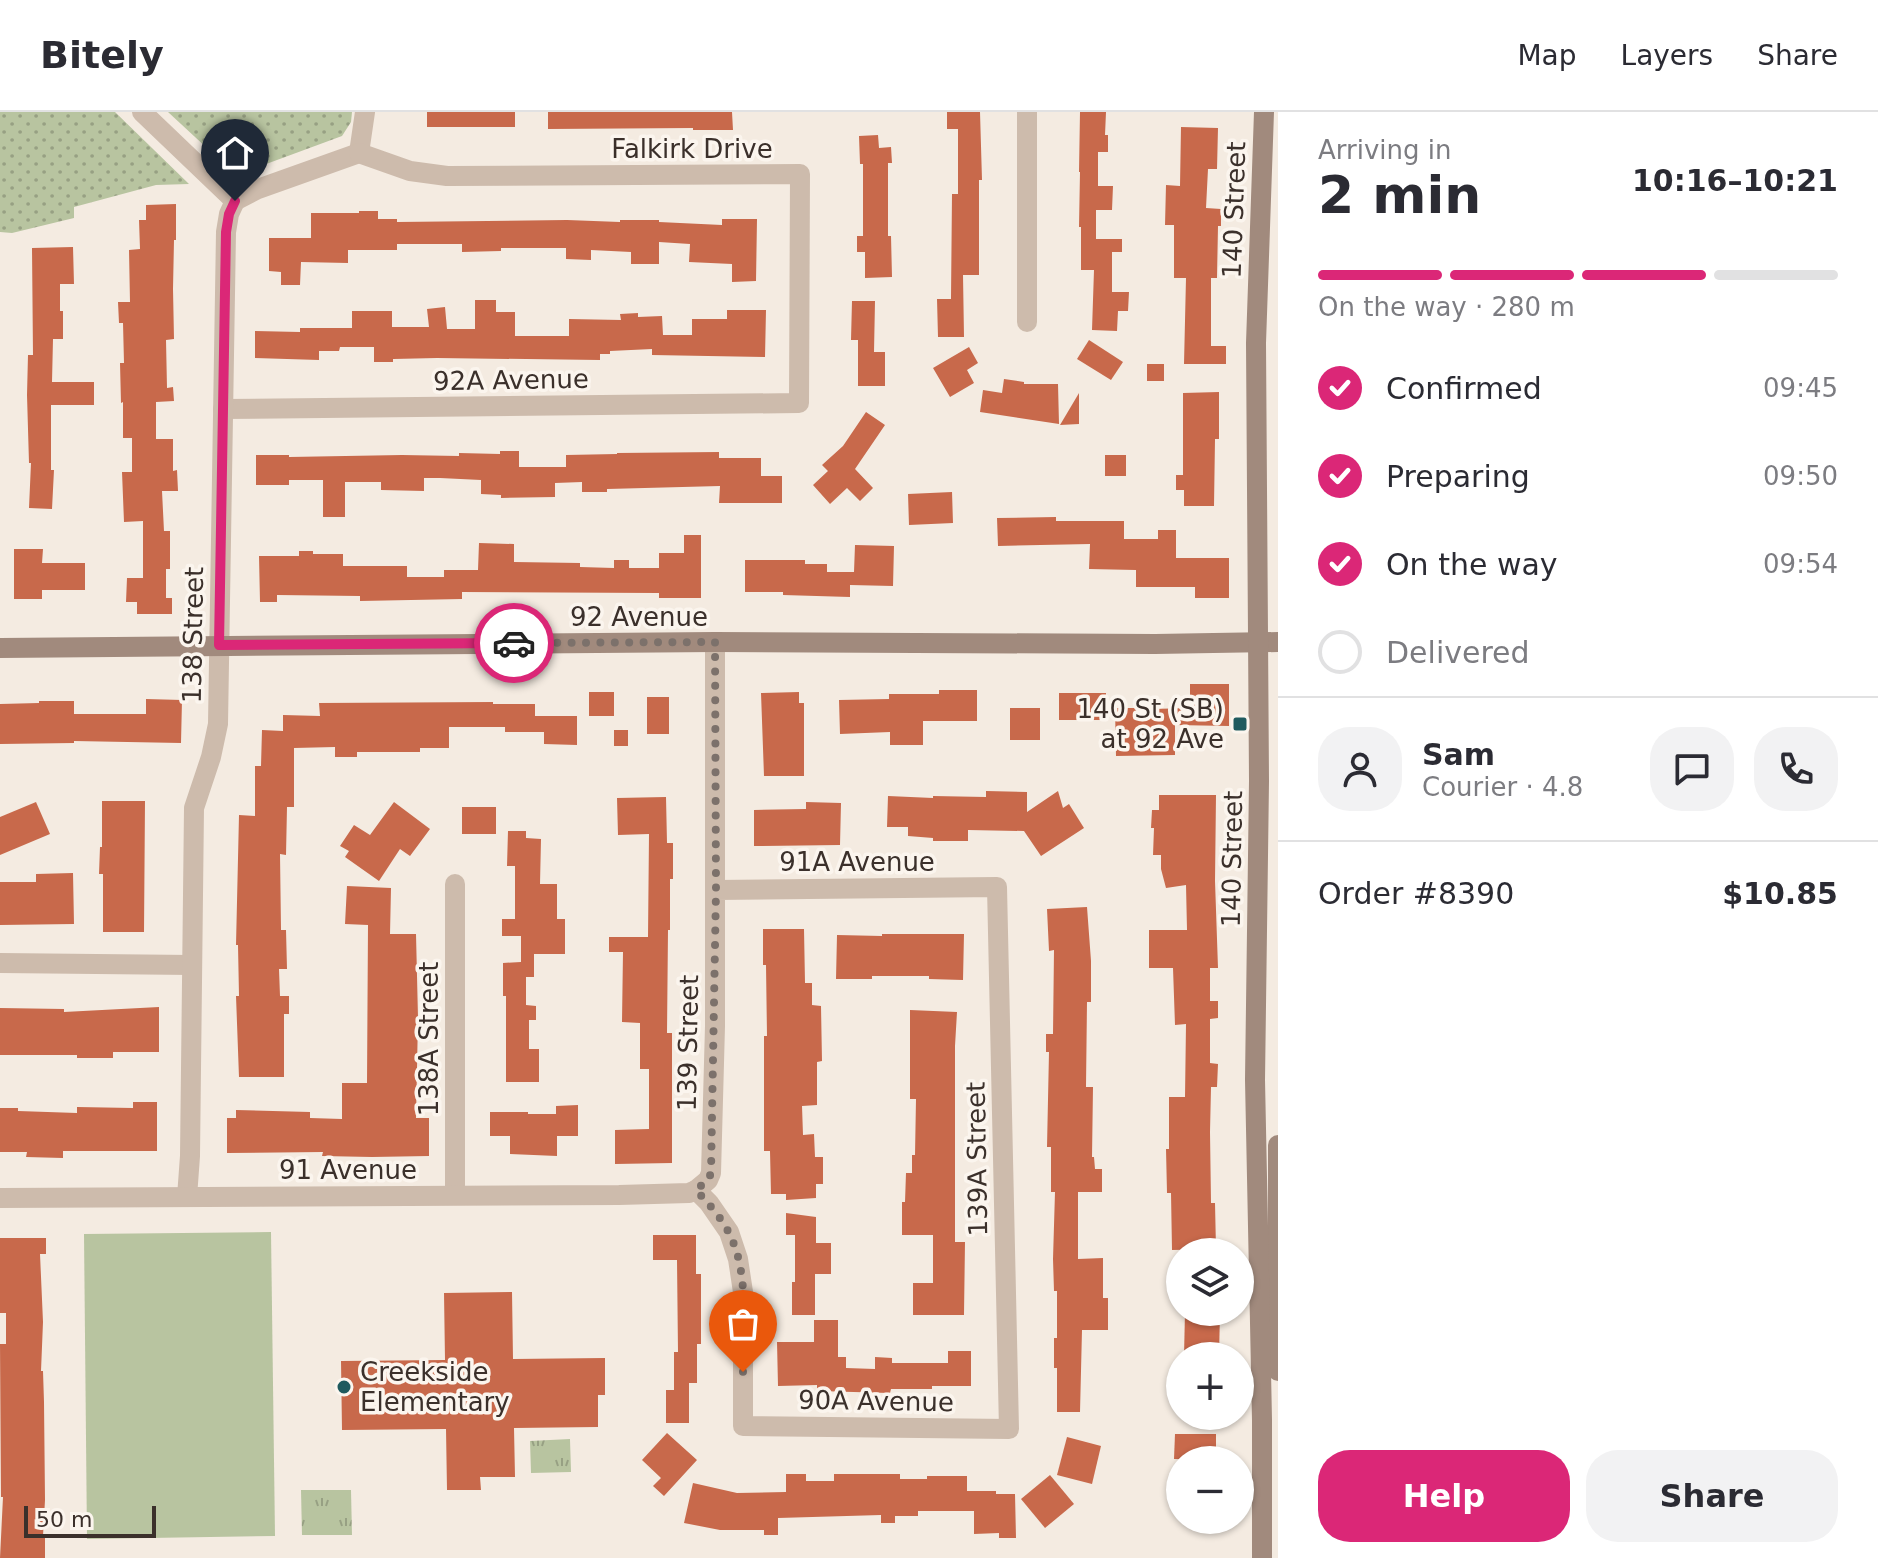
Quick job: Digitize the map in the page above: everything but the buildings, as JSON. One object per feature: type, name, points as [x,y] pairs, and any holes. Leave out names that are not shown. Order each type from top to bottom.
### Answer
[{"type":"main road","name":"140 Street","points":[[1262,1558],[1255,1080],[1259,781],[1268,642],[1256,343],[1264,112]]},
{"type":"main road","name":"92 Avenue","points":[[0,648],[715,642],[1268,642]]},
{"type":"main road","points":[[1255,1080],[1265,1101],[1266,1181],[1269,1188],[1278,1190]]},
{"type":"main road","points":[[1278,1145],[1278,1371]]},
{"type":"street","points":[[142,112],[235,201],[258,189],[359,153],[365,112]]},
{"type":"street","points":[[1027,112],[1027,322]]},
{"type":"street","name":"Falkirk Drive","points":[[359,153],[410,171],[447,176],[800,174],[799,403]]},
{"type":"street","name":"138 Street","points":[[187,1197],[194,808],[218,724],[226,232],[235,201]]},
{"type":"street","name":"92A Avenue","points":[[223,409],[799,403]]},
{"type":"street","name":"139 Street","points":[[696,1190],[711,1173],[716,890],[715,642]]},
{"type":"street","name":"138A Street","points":[[455,884],[455,1195]]},
{"type":"street","name":"91A Avenue","points":[[716,890],[997,887]]},
{"type":"street","name":"139A Street","points":[[997,887],[1009,1429]]},
{"type":"street","points":[[0,963],[192,965]]},
{"type":"street","name":"91 Avenue","points":[[0,1198],[675,1194],[696,1190]]},
{"type":"street","name":"90A Avenue","points":[[696,1190],[729,1232],[738,1259],[743,1292],[743,1426],[1009,1429]]},
{"type":"green space","points":[[0,112],[115,112],[189,184],[156,185],[74,207],[74,218],[12,233],[0,232]]},
{"type":"green space","points":[[168,112],[352,112],[351,122],[342,136],[236,175]]},
{"type":"green space","points":[[271,1232],[275,1536],[87,1539],[84,1234]]},
{"type":"green space","points":[[570,1439],[571,1472],[531,1473],[530,1441]]},
{"type":"green space","points":[[301,1490],[351,1490],[352,1535],[302,1535]]},
{"type":"way so far","points":[[514,643],[715,642],[715,1026],[711,1173],[696,1190],[729,1232],[738,1259],[743,1292],[743,1372]]},
{"type":"place","name":"140 St (SB) at 92 Ave","points":[[1240,724]]},
{"type":"place","name":"Creekside Elementary","points":[[344,1387]]},
{"type":"route","points":[[235,201],[226,232],[219,645],[514,643]]}]
